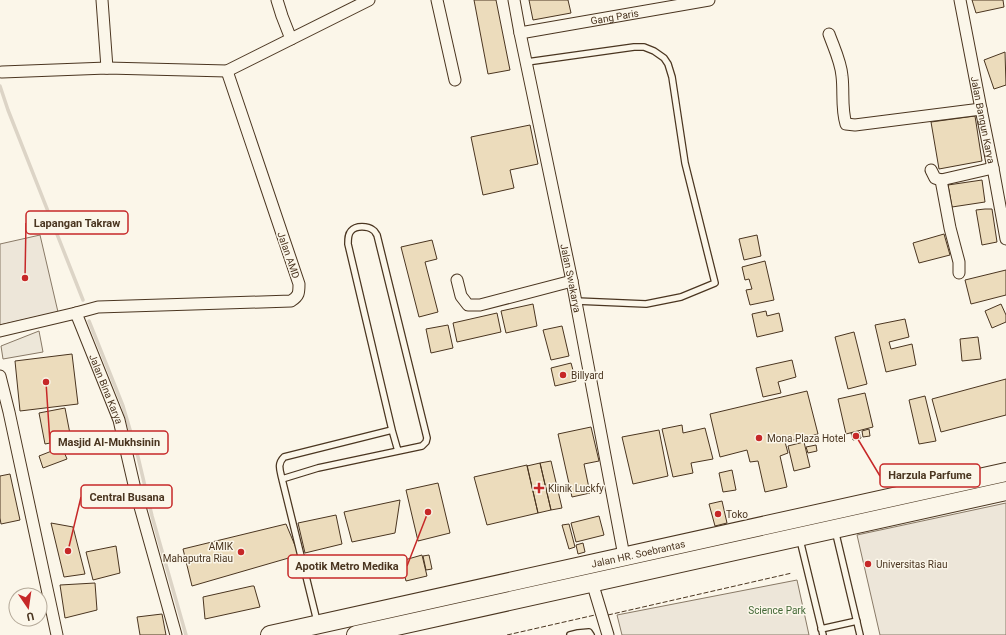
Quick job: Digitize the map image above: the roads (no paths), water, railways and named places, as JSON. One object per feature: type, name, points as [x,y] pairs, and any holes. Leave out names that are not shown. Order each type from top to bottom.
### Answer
[{"type":"main road","name":"Jalan HR. Soebrantas","points":[[270,635],[999,474]]},
{"type":"main road","points":[[999,474],[1001,492]]},
{"type":"main road","name":"Jalan HR. Soebrantas","points":[[356,635],[395,629],[592,582],[1001,492]]},
{"type":"main road","points":[[390,608],[395,629]]},
{"type":"street","points":[[102,0],[107,68]]},
{"type":"street","points":[[277,0],[291,39]]},
{"type":"street","points":[[2,72],[107,68],[227,71],[369,0]]},
{"type":"street","points":[[437,0],[455,80]]},
{"type":"street","name":"Jalan Swakarya","points":[[514,0],[576,301],[624,556]]},
{"type":"street","name":"Gang Paris","points":[[520,33],[702,0]]},
{"type":"street","name":"Jalan Bangun Karya","points":[[960,0],[1006,239]]},
{"type":"street","points":[[829,34],[840,62],[843,117],[846,124],[855,125],[981,109]]},
{"type":"street","name":"Jalan AMD","points":[[76,313],[98,307],[291,300],[296,297],[299,292],[299,284],[227,71]]},
{"type":"street","points":[[931,170],[935,178],[941,180],[993,168]]},
{"type":"street","points":[[941,180],[950,228],[959,262],[959,273]]},
{"type":"street","points":[[457,280],[461,296],[468,305],[480,305],[572,281]]},
{"type":"street","points":[[0,331],[76,313]]},
{"type":"street","name":"Jalan Bina Karya","points":[[76,313],[119,420],[135,489],[176,635]]},
{"type":"street","points":[[0,376],[4,412],[56,635]]},
{"type":"street","points":[[592,582],[608,635]]},
{"type":"lane","points":[[527,62],[634,47],[644,47],[654,51],[664,58],[668,64],[672,77],[685,163],[716,283],[681,297],[646,304],[576,301]]},
{"type":"lane","points":[[282,479],[318,468],[422,446],[426,442],[427,438],[377,235],[372,229],[357,227],[351,230],[348,244],[398,451]]},
{"type":"lane","points":[[318,624],[282,479],[279,466],[280,460],[284,457],[392,430]]},
{"type":"lane","points":[[834,529],[860,635]]},
{"type":"lane","points":[[800,536],[822,632],[857,621]]},
{"type":"lane","points":[[570,635],[589,632],[591,635]]},
{"type":"waterway","points":[[0,86],[8,110],[83,300]]},
{"type":"waterway","points":[[89,321],[123,406],[138,457],[152,516],[186,635]]},
{"type":"place","name":"Lapangan Takraw","points":[[25,278]]},
{"type":"place","name":"Billyard","points":[[563,375]]},
{"type":"place","name":"Masjid Al-Mukhsinin","points":[[46,382]]},
{"type":"place","name":"Harzula Parfume","points":[[856,436]]},
{"type":"place","name":"Mona Plaza Hotel","points":[[759,438]]},
{"type":"place","name":"Klinik Luckfy","points":[[539,488]]},
{"type":"place","name":"Apotik Metro Medika","points":[[428,512]]},
{"type":"place","name":"Toko","points":[[718,514]]},
{"type":"place","name":"Central Busana","points":[[68,551]]},
{"type":"place","name":"AMIK Mahaputra Riau","points":[[241,552]]},
{"type":"place","name":"Universitas Riau","points":[[868,564]]},
{"type":"park label","name":"Science Park","points":[[777,610]]}]
